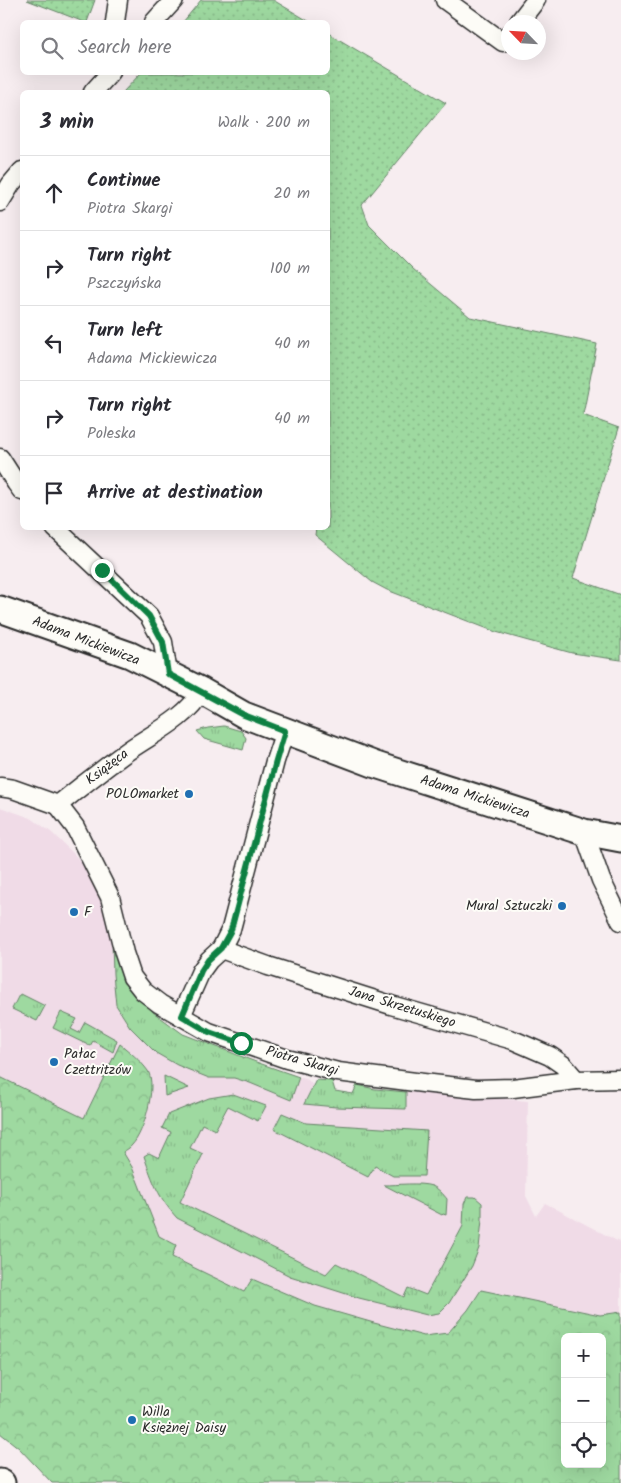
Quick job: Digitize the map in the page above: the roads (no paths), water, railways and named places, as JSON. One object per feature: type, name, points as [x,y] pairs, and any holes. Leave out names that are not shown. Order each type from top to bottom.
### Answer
[{"type":"street","points":[[115,20],[118,0]]},
{"type":"street","points":[[156,20],[174,0]]},
{"type":"street","points":[[445,0],[501,36]]},
{"type":"street","points":[[524,15],[536,0]]},
{"type":"street","points":[[95,90],[108,75]]},
{"type":"street","points":[[0,202],[20,173]]},
{"type":"street","points":[[0,458],[20,488]]},
{"type":"street","points":[[57,530],[149,616],[163,642],[168,674]]},
{"type":"street","name":"Adama Mickiewicza","points":[[0,609],[130,655],[202,691],[244,715],[376,765],[584,832],[621,839]]},
{"type":"street","name":"Książęca","points":[[58,805],[126,753],[181,715],[195,702],[202,691]]},
{"type":"street","points":[[182,1016],[201,971],[208,960],[221,948],[231,930],[285,731]]},
{"type":"street","points":[[0,787],[13,789],[58,805]]},
{"type":"street","name":"Piotra Skargi","points":[[58,805],[75,827],[110,897],[132,977],[144,991],[160,1004],[209,1032],[287,1059],[338,1072],[476,1089],[513,1088],[576,1080],[621,1079]]},
{"type":"street","points":[[584,832],[601,880],[621,921]]},
{"type":"street","name":"Jana Skrzetuskiego","points":[[221,948],[268,966],[391,1005],[512,1040],[550,1056],[563,1065],[576,1080]]},
{"type":"place","name":"POLOmarket","points":[[189,794]]},
{"type":"place","name":"Mural Sztuczki","points":[[562,906]]},
{"type":"place","name":"F","points":[[74,912]]},
{"type":"place","name":"Pałac Czettritzów","points":[[54,1062]]},
{"type":"place","name":"Willa Księżnej Daisy","points":[[132,1420]]}]
